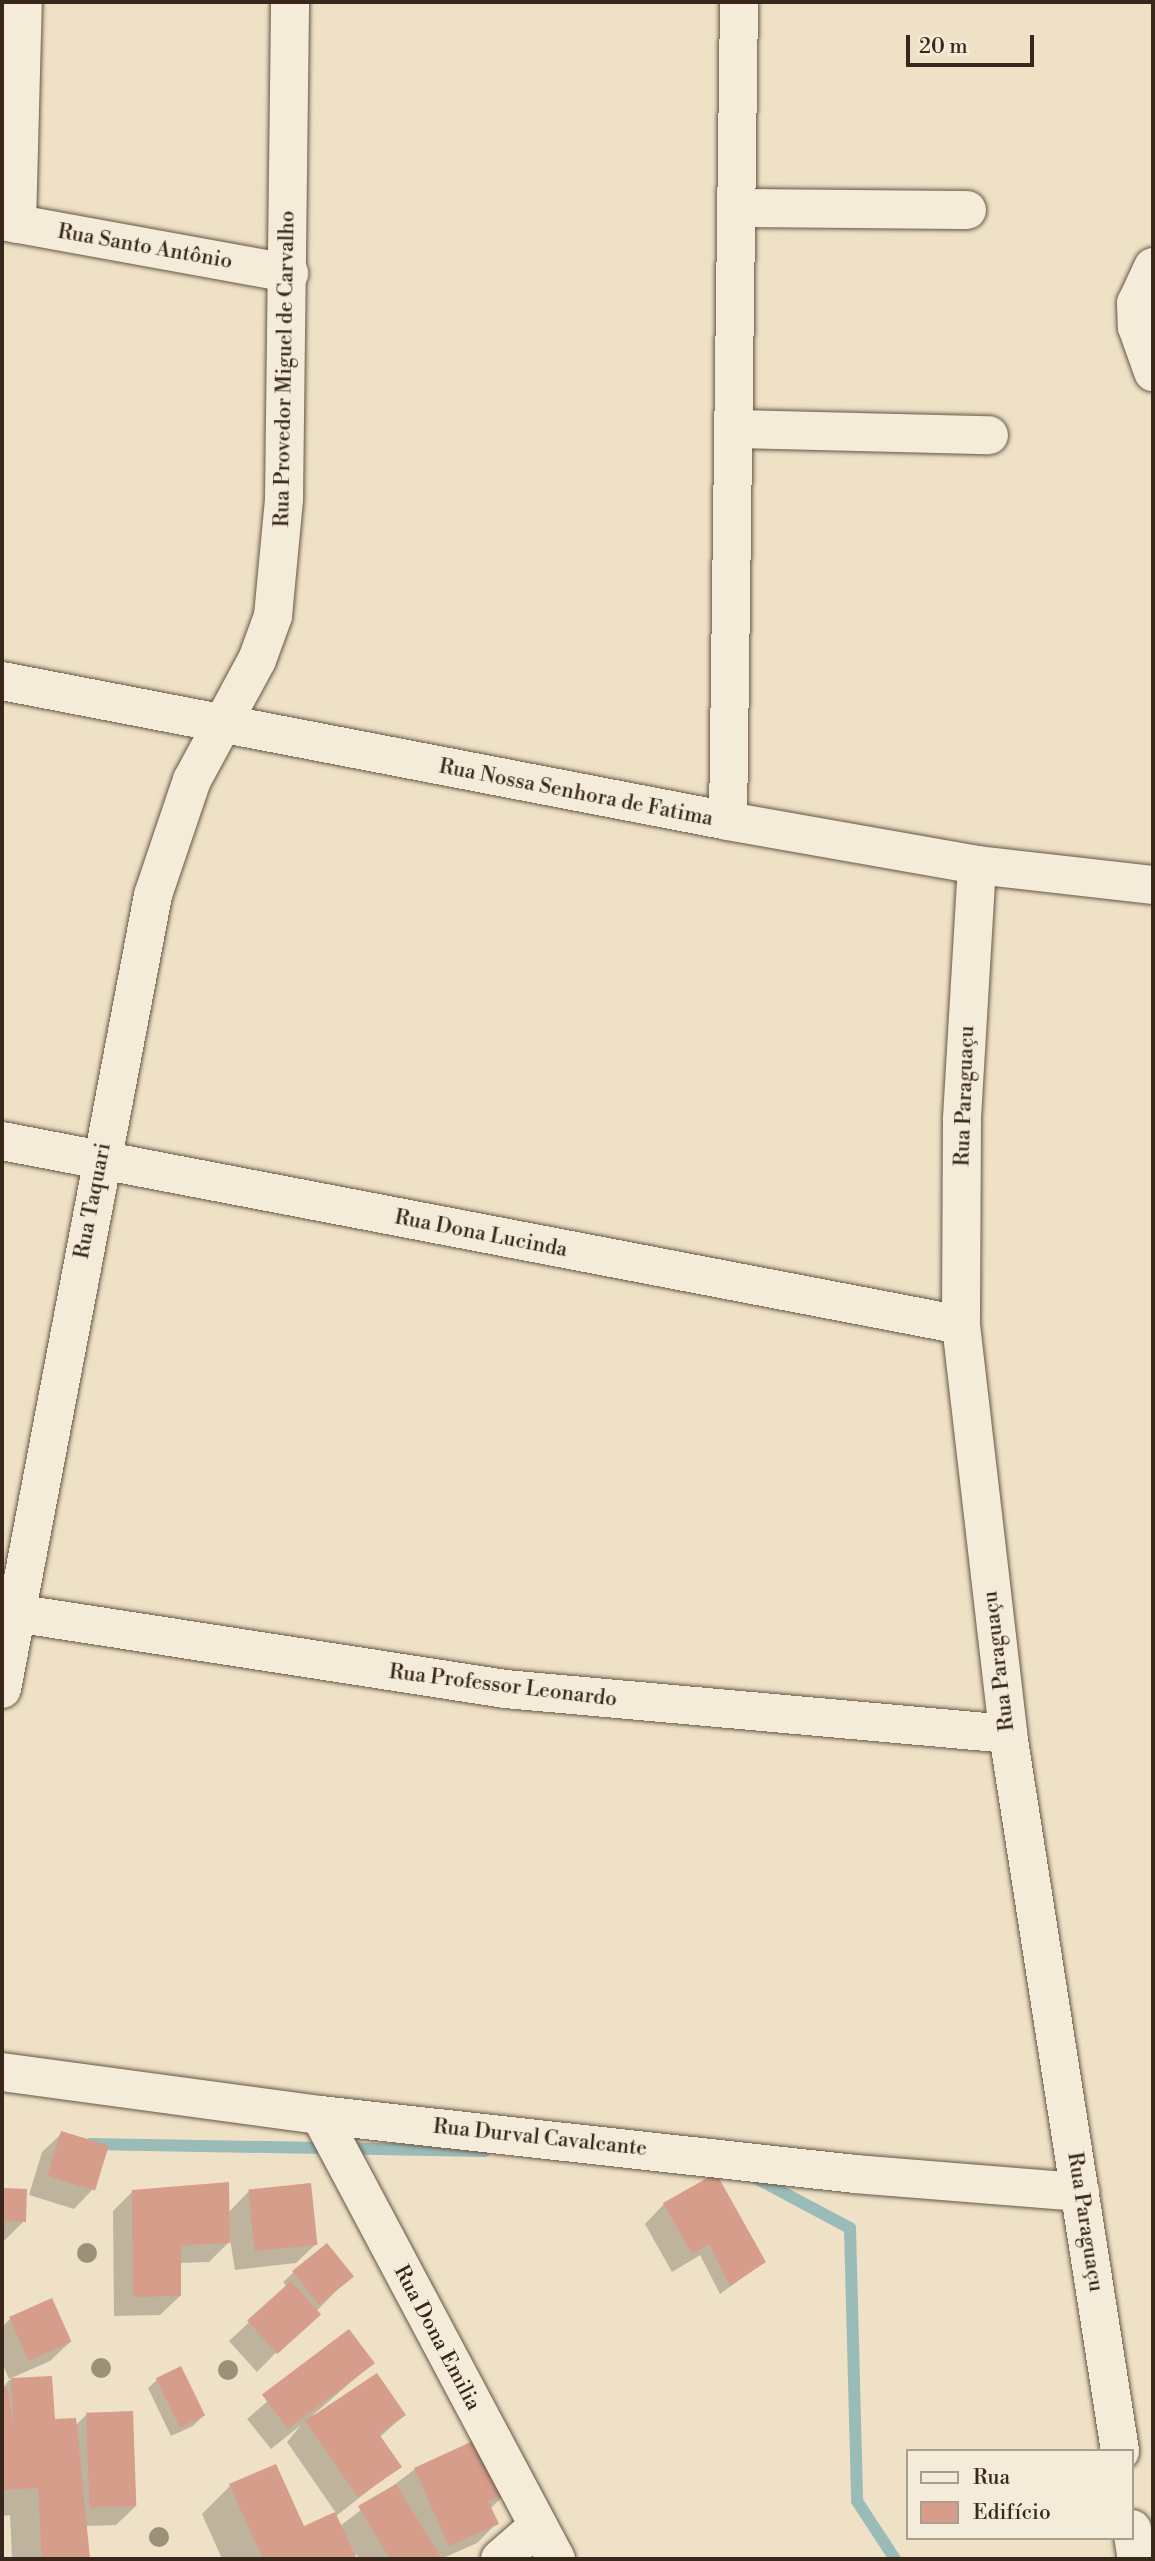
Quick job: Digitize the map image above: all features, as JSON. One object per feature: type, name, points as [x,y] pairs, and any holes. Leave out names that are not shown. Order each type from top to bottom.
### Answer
[{"type":"street","points":[[9,222],[23,2]]},
{"type":"street","name":"Rua Provedor Miguel de Carvalho","points":[[221,724],[257,660],[275,603],[289,273],[290,2]]},
{"type":"street","points":[[728,821],[736,429],[739,2]]},
{"type":"street","points":[[738,208],[967,210]]},
{"type":"street","name":"Rua Santo Antônio","points":[[9,222],[289,273]]},
{"type":"street","points":[[1153,267],[1137,290],[1137,327],[1153,372]]},
{"type":"street","points":[[736,429],[989,435]]},
{"type":"street","name":"Rua Nossa Senhora de Fatima","points":[[2,681],[728,821],[977,865],[1153,885]]},
{"type":"street","name":"Rua Taquari","points":[[2,1689],[9,1612],[153,895],[171,830],[221,724]]},
{"type":"street","name":"Rua Paraguaçu","points":[[977,865],[962,1122],[961,1325],[1008,1734],[1120,2449]]},
{"type":"street","name":"Rua Dona Lucinda","points":[[2,1142],[961,1325]]},
{"type":"street","name":"Rua Professor Leonardo","points":[[9,1612],[505,1689],[1008,1734]]},
{"type":"street","name":"Rua Durval Cavalcante","points":[[2,2072],[326,2128],[1080,2192]]},
{"type":"street","name":"Rua Dona Emilia","points":[[326,2128],[556,2559]]},
{"type":"street","points":[[500,2559],[537,2527]]},
{"type":"street","points":[[1134,2540],[1137,2559]]},
{"type":"building","points":[[61,2131],[109,2146],[95,2191],[47,2176]]},
{"type":"building","points":[[716,2173],[766,2262],[730,2286],[709,2244],[692,2254],[663,2203]]},
{"type":"building","points":[[229,2182],[230,2243],[181,2245],[181,2296],[133,2297],[132,2190]]},
{"type":"building","points":[[311,2183],[317,2245],[255,2251],[248,2190]]},
{"type":"building","points":[[2,2188],[27,2189],[26,2222],[5,2221],[4,2242]]},
{"type":"building","points":[[327,2243],[354,2276],[319,2305],[292,2271]]},
{"type":"building","points":[[291,2281],[321,2314],[277,2354],[247,2320]]},
{"type":"building","points":[[52,2298],[72,2342],[29,2361],[9,2317]]},
{"type":"building","points":[[349,2329],[375,2363],[288,2429],[262,2395]]},
{"type":"building","points":[[181,2366],[205,2415],[180,2428],[156,2378]]},
{"type":"building","points":[[377,2373],[406,2415],[379,2434],[402,2467],[358,2497],[305,2421]]},
{"type":"building","points":[[52,2376],[55,2419],[76,2418],[90,2558],[42,2559],[38,2488],[2,2490],[2,2387],[7,2387],[14,2427],[11,2378]]},
{"type":"building","points":[[133,2411],[136,2506],[89,2508],[86,2413]]},
{"type":"building","points":[[486,2435],[511,2490],[488,2501],[499,2524],[449,2546],[414,2468]]},
{"type":"building","points":[[276,2464],[304,2526],[335,2512],[357,2559],[263,2559],[229,2484]]},
{"type":"building","points":[[396,2484],[442,2559],[390,2559],[358,2506]]},
{"type":"waterway","points":[[90,2144],[485,2151]]},
{"type":"waterway","points":[[752,2176],[850,2228],[857,2501],[895,2559]]}]
